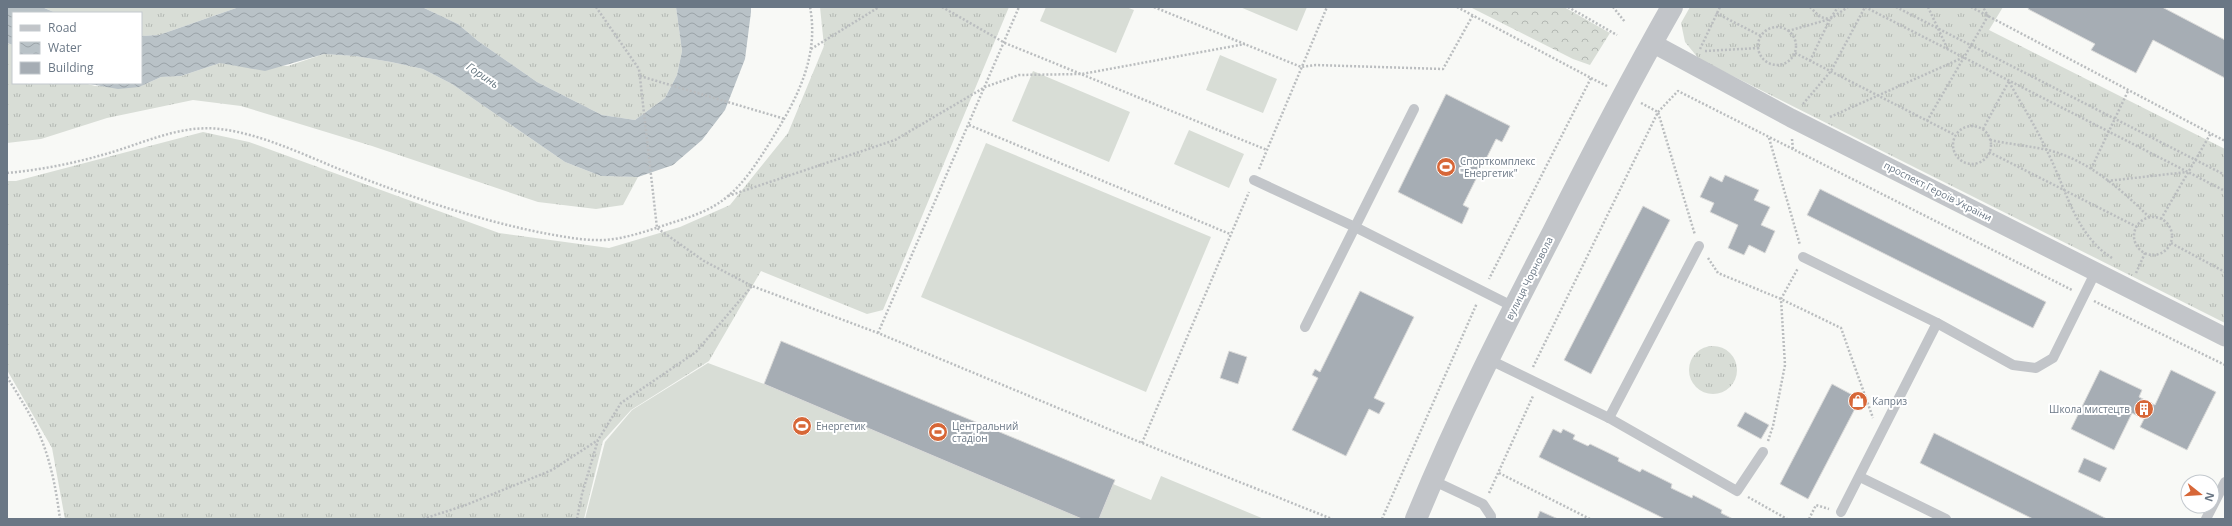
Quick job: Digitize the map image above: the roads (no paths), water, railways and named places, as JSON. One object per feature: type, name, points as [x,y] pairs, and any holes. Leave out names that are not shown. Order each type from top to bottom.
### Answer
[{"type":"street","name":"вулиця Чорновола","points":[[1416,519],[1432,480],[1488,359],[1514,307],[1623,94],[1672,7]]},
{"type":"street","name":"проспект Героїв України","points":[[1652,43],[1791,118],[2225,337]]},
{"type":"lane","points":[[1305,327],[1414,109]]},
{"type":"lane","points":[[1254,180],[1514,307]]},
{"type":"lane","points":[[1609,418],[1699,246]]},
{"type":"lane","points":[[1803,257],[1937,323],[2013,365],[2036,368],[2052,358],[2096,271]]},
{"type":"lane","points":[[1841,512],[1937,323]]},
{"type":"lane","points":[[1488,359],[1529,377],[1609,418],[1737,491],[1763,452]]},
{"type":"lane","points":[[1860,477],[1946,519]]},
{"type":"lane","points":[[1432,480],[1483,504],[1491,516],[1491,519]]},
{"type":"lane","points":[[2206,519],[2225,482]]},
{"type":"water","points":[[7,7],[42,7],[54,12],[12,12],[12,45],[7,43]]},
{"type":"water","name":"Горинь","points":[[239,7],[422,7],[458,24],[478,41],[537,82],[602,115],[635,120],[665,98],[677,75],[682,51],[676,7],[751,7],[745,59],[725,110],[702,140],[673,165],[638,177],[601,176],[565,162],[452,84],[423,69],[391,62],[355,56],[324,54],[265,71],[220,63],[181,76],[161,77],[139,87],[118,89],[90,84],[142,84],[142,36],[159,35]]},
{"type":"place","name":"Спорткомплекс \"Енергетик\"","points":[[1446,167]]},
{"type":"place","name":"Каприз","points":[[1858,401]]},
{"type":"place","name":"Школа мистецтв","points":[[2144,409]]},
{"type":"place","name":"Енергетик","points":[[802,426]]},
{"type":"place","name":"Центральний стадіон","points":[[938,432]]}]
